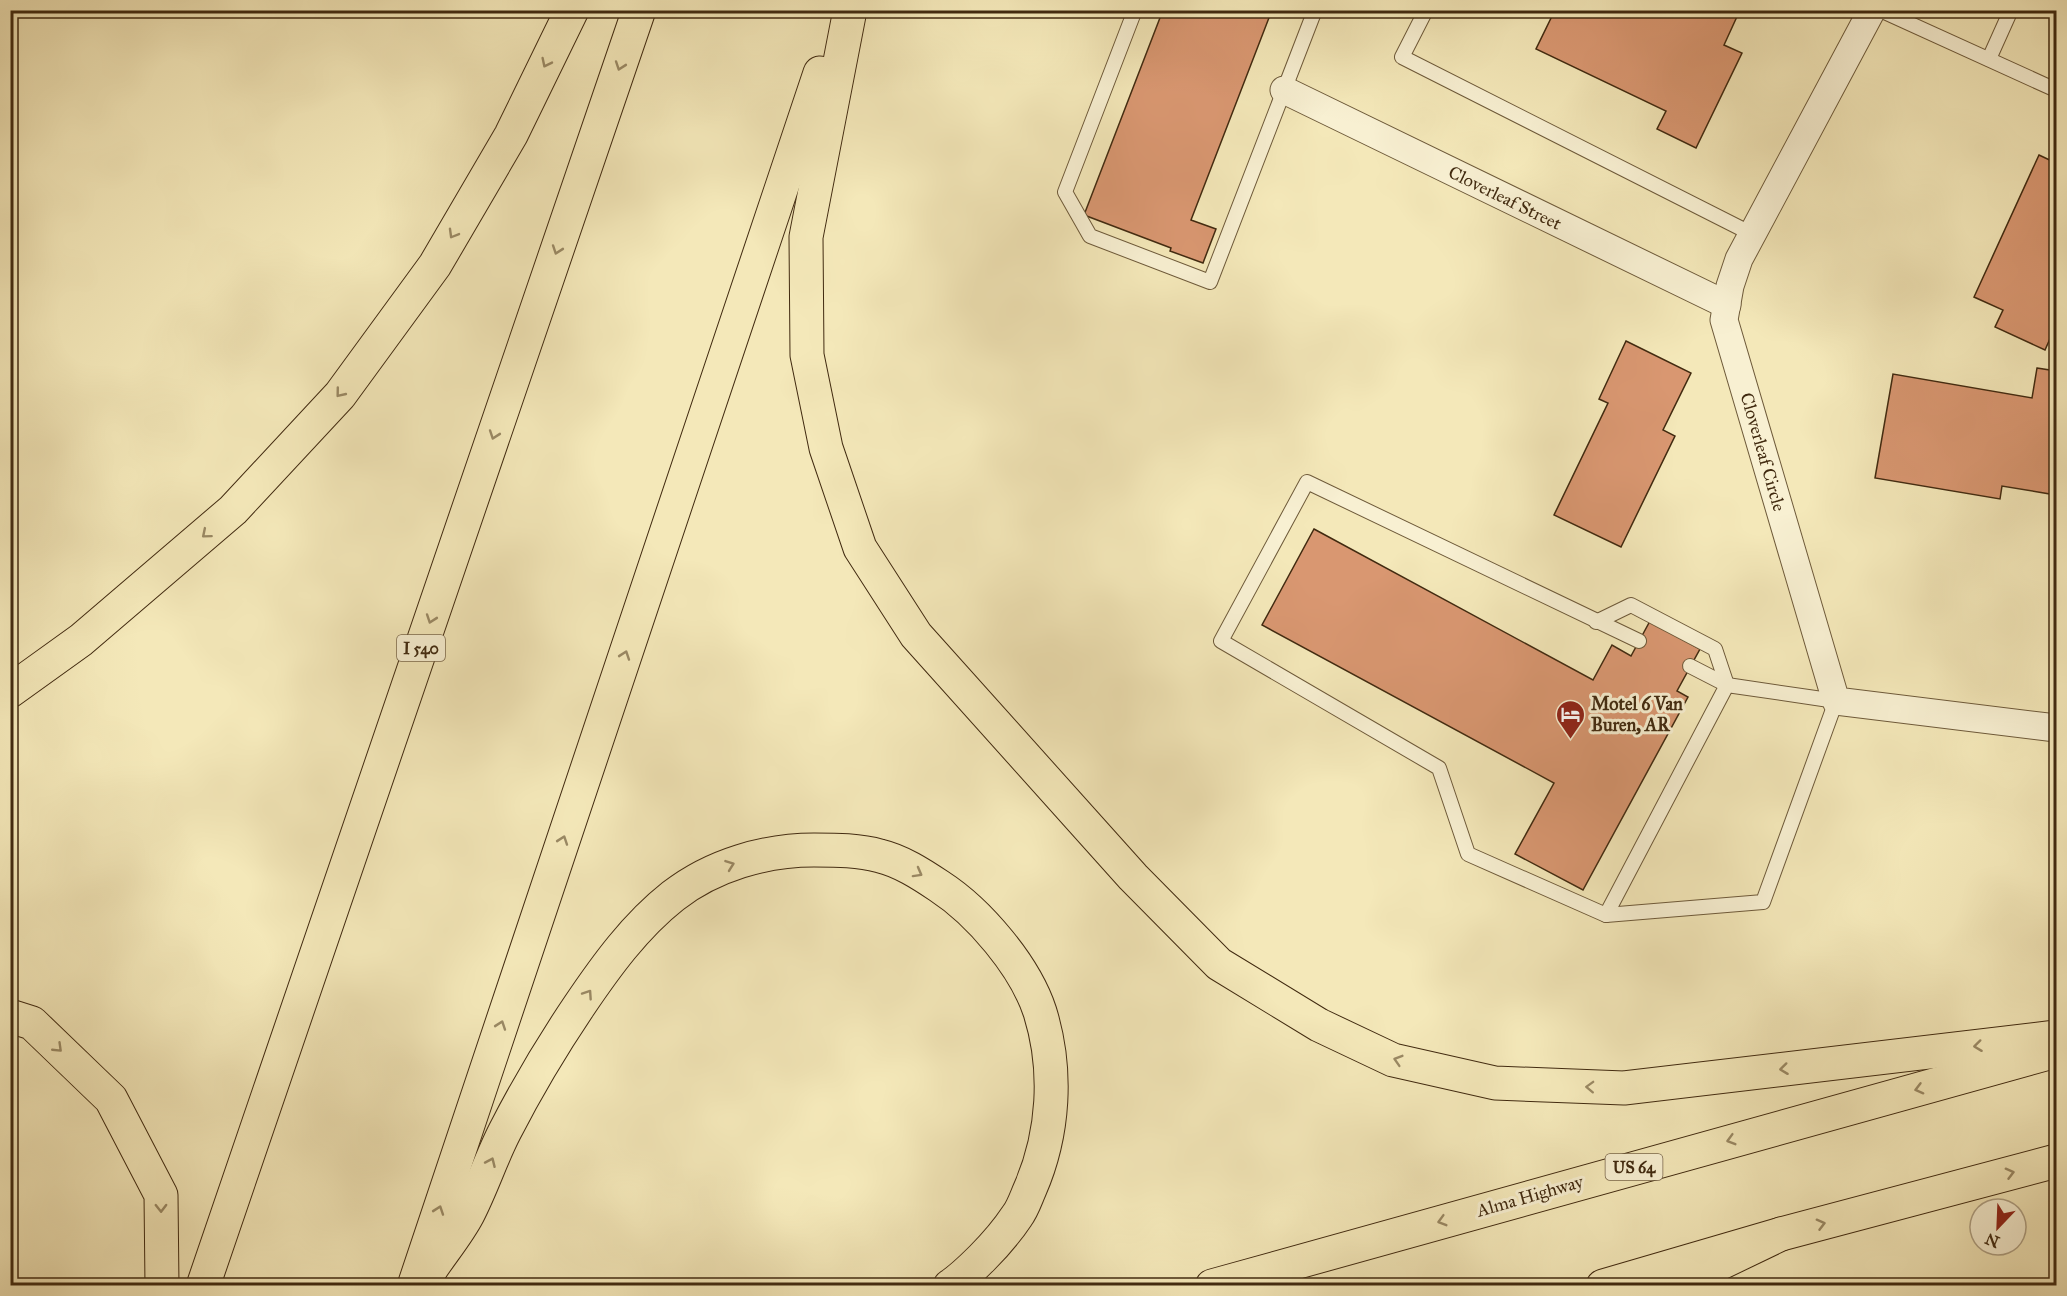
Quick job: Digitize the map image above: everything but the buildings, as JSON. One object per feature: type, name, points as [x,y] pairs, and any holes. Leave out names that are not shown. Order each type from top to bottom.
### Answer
[{"type":"main road","points":[[10,691],[81,640],[233,510],[340,395],[435,265],[511,135],[572,10]]},
{"type":"main road","name":"I 540","points":[[203,1286],[639,10]]},
{"type":"main road","points":[[414,1286],[841,10]]},
{"type":"main road","points":[[850,10],[806,237],[807,355],[826,448],[860,548],[916,635],[1133,877],[1219,964],[1319,1024],[1393,1060],[1495,1083],[1624,1088],[2056,1037]]},
{"type":"main road","points":[[420,1286],[467,1216],[504,1133],[549,1052],[608,964],[674,895],[708,874],[767,854],[801,850],[845,850],[882,856],[917,871],[958,898],[994,935],[1021,973],[1039,1010],[1048,1048],[1052,1089],[1048,1134],[1037,1173],[1019,1214],[997,1243],[962,1278],[950,1286]]},
{"type":"main road","points":[[10,1016],[32,1023],[111,1099],[161,1195],[162,1286]]},
{"type":"main road","name":"Alma Highway","points":[[1212,1286],[2056,1051]]},
{"type":"main road","points":[[1603,1286],[1781,1234],[2056,1161]]},
{"type":"main road","points":[[1673,1286],[1781,1234]]},
{"type":"street","name":"Cloverleaf Circle","points":[[1836,701],[1724,320],[1730,286],[1739,259],[1872,10]]},
{"type":"street","name":"Cloverleaf Street","points":[[1284,90],[1727,305]]},
{"type":"street","points":[[1836,701],[2056,728]]},
{"type":"lane","points":[[1135,10],[1065,192],[1090,236],[1210,282],[1315,10]]},
{"type":"lane","points":[[1426,10],[1402,57],[1752,234]]},
{"type":"lane","points":[[1880,10],[2056,90]]},
{"type":"lane","points":[[1989,59],[2011,10]]},
{"type":"lane","points":[[1639,641],[1307,483],[1221,641],[1439,768],[1468,854],[1606,915],[1763,902],[1836,701],[1727,685],[1690,666]]},
{"type":"lane","points":[[1596,622],[1631,605],[1715,649],[1727,685],[1606,915]]},
{"type":"place","name":"Motel 6 Van Buren, AR","points":[[1570,740]]}]
